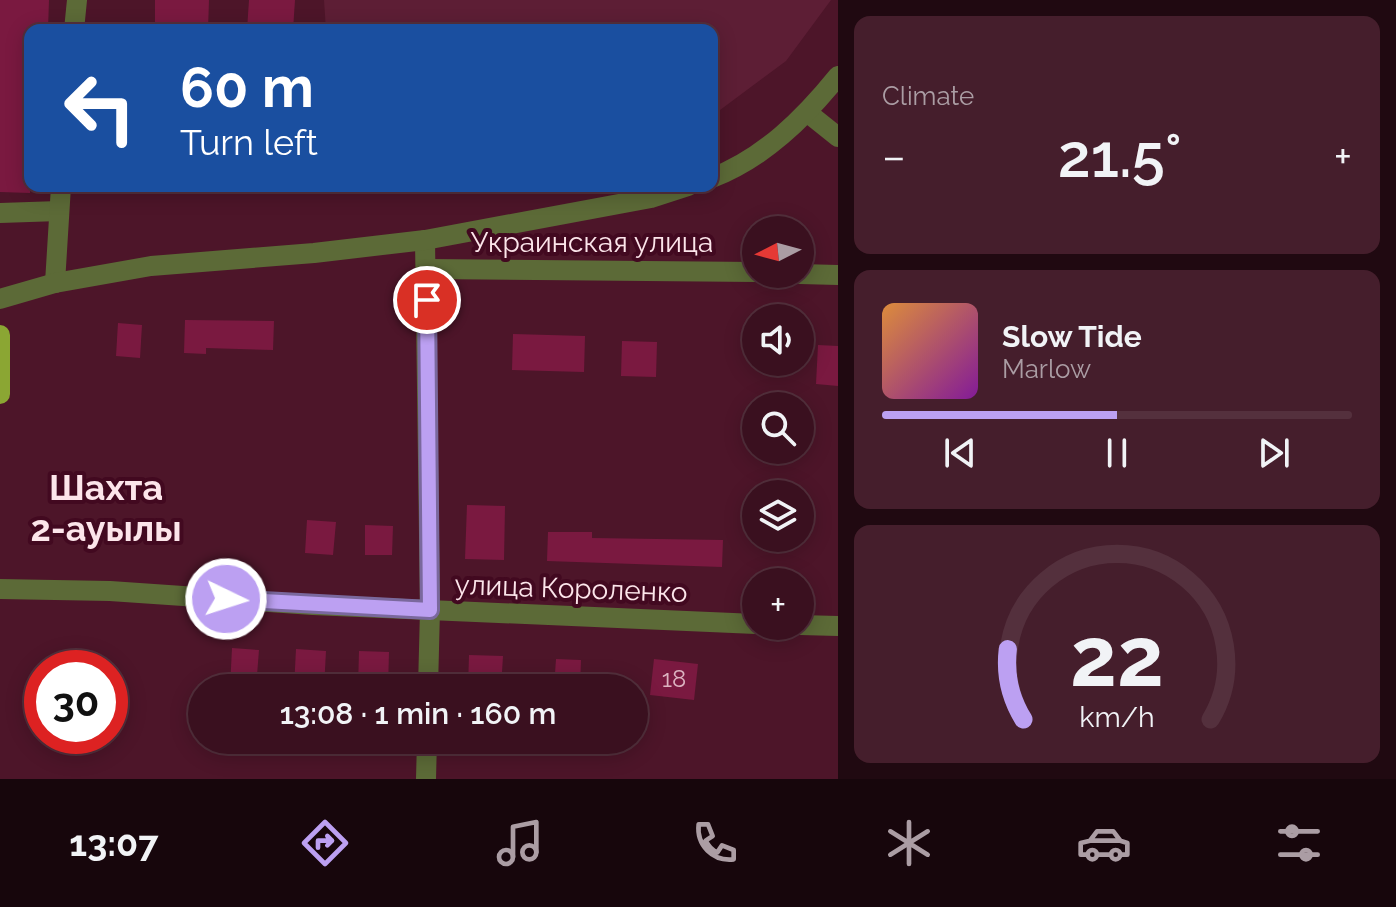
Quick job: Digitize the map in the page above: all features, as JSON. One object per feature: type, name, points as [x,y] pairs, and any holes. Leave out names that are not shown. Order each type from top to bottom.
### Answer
[{"type":"main road","points":[[0,335],[0,394]]},
{"type":"street","points":[[75,24],[77,0]]},
{"type":"street","points":[[718,175],[767,148],[808,113],[838,76]]},
{"type":"street","points":[[808,113],[838,137]]},
{"type":"street","points":[[55,283],[61,192]]},
{"type":"street","points":[[0,299],[55,283],[151,266],[314,253],[425,240],[670,192]]},
{"type":"street","points":[[0,213],[59,211]]},
{"type":"street","points":[[425,240],[428,674]]},
{"type":"street","name":"Украинская улица","points":[[427,269],[742,272]]},
{"type":"street","points":[[814,274],[838,275]]},
{"type":"street","name":"улица Короленко","points":[[0,589],[110,591],[430,610],[742,623]]},
{"type":"street","points":[[814,625],[838,626]]},
{"type":"street","points":[[426,779],[427,754]]},
{"type":"shaded area","points":[[324,0],[831,0],[786,61],[718,112],[718,24],[326,24]]},
{"type":"building","points":[[0,0],[49,0],[48,24],[24,24],[24,192],[30,193],[0,192]]},
{"type":"building","points":[[155,0],[209,0],[208,24],[155,24]]},
{"type":"building","points":[[249,0],[295,0],[293,24],[247,24]]},
{"type":"building","points":[[185,320],[274,321],[273,350],[206,348],[206,354],[184,353]]},
{"type":"building","points":[[118,323],[142,325],[140,358],[116,356]]},
{"type":"building","points":[[513,334],[585,336],[584,372],[512,370]]},
{"type":"building","points":[[622,341],[657,342],[656,377],[621,376]]},
{"type":"building","points":[[818,345],[838,346],[838,386],[816,384]]},
{"type":"building","points":[[467,505],[505,506],[504,560],[465,559]]},
{"type":"building","points":[[307,520],[336,522],[333,555],[305,553]]},
{"type":"building","points":[[365,525],[393,526],[392,555],[365,555]]},
{"type":"building","points":[[548,532],[592,532],[592,538],[723,540],[722,567],[547,561]]},
{"type":"building","points":[[232,648],[259,650],[257,674],[231,674]]},
{"type":"building","points":[[296,649],[326,651],[325,674],[295,674]]},
{"type":"building","points":[[359,651],[389,652],[388,674],[358,674]]},
{"type":"building","points":[[469,655],[503,656],[502,674],[468,674]]},
{"type":"building","points":[[556,659],[581,660],[580,674],[555,674]]},
{"type":"building","points":[[654,659],[698,664],[694,700],[650,695]]},
{"type":"district","name":"Шахта 2-ауылы","points":[[106,508]]},
{"type":"route","points":[[226,599],[430,610],[427,300]]}]
